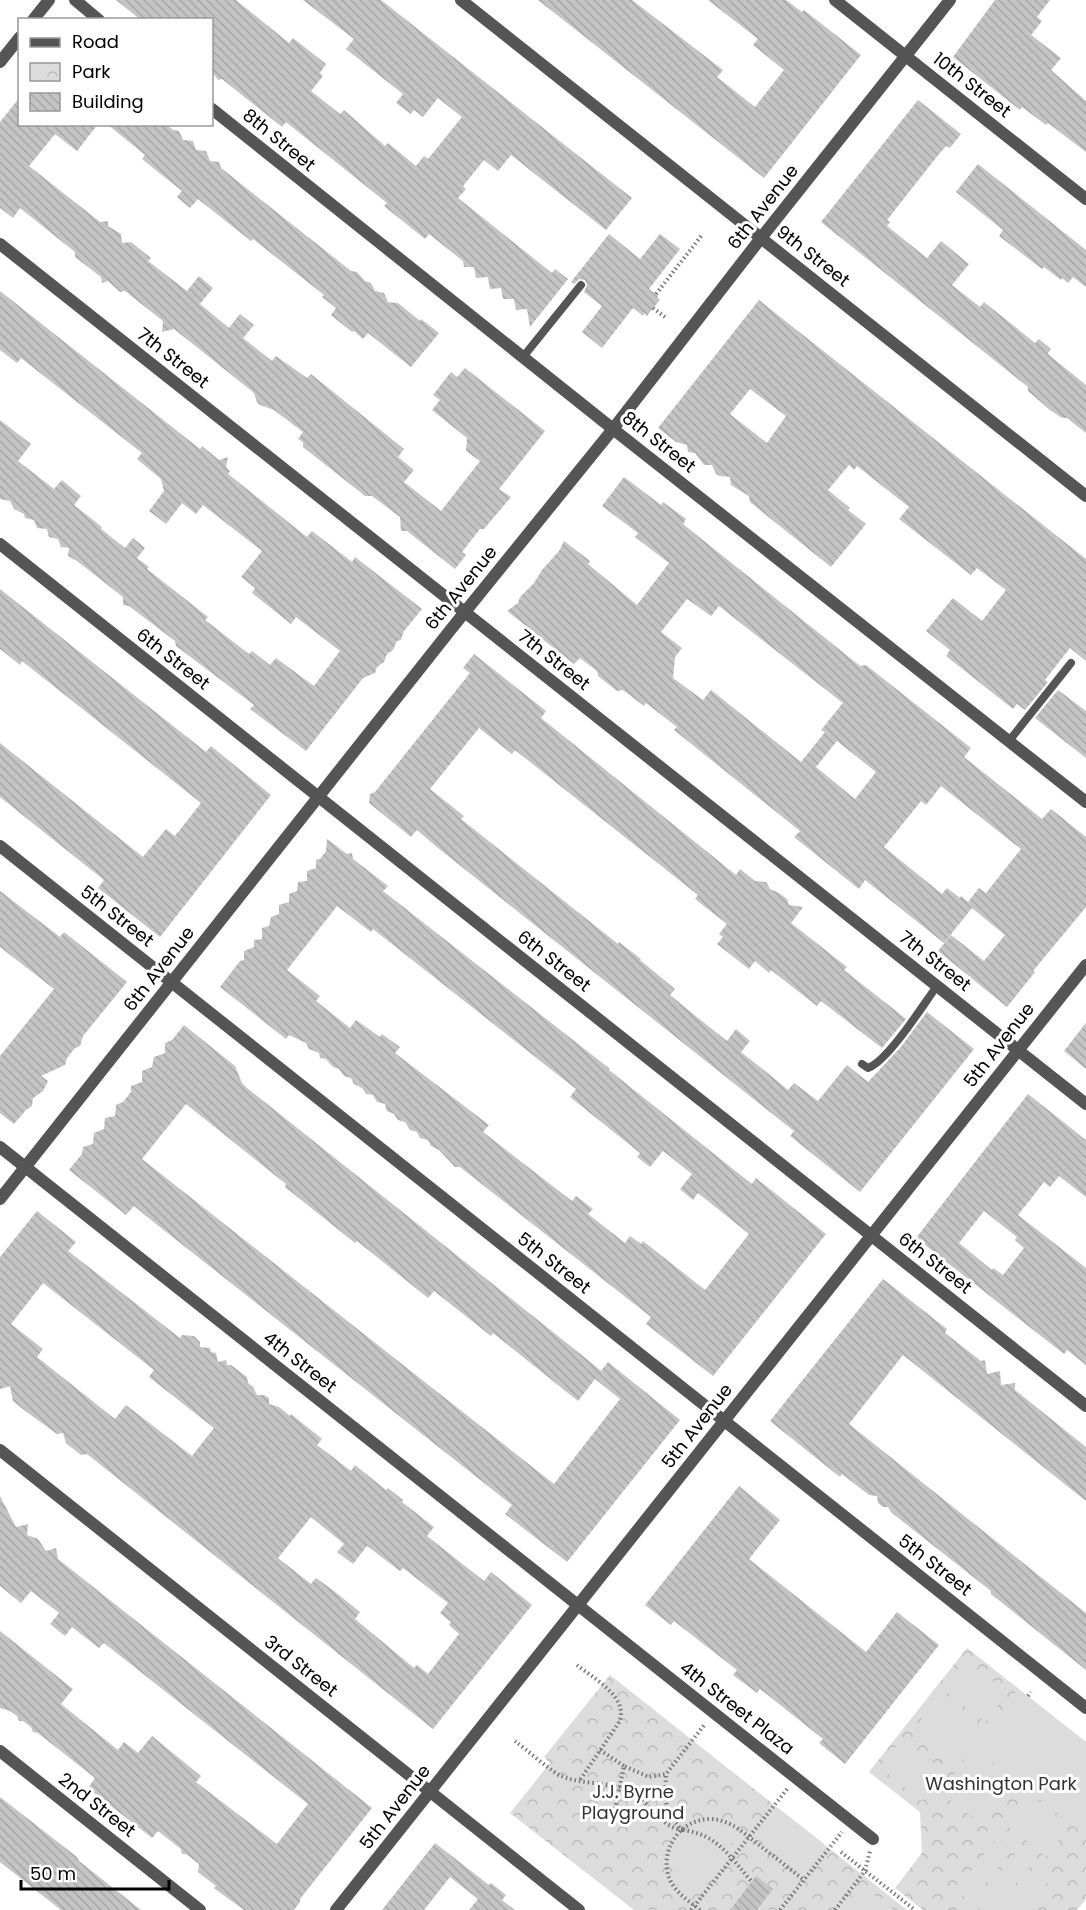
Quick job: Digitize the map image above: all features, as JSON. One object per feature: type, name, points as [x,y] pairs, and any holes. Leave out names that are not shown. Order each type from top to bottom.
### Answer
[{"type":"street","points":[[35,18],[49,0]]},
{"type":"street","points":[[75,0],[97,18]]},
{"type":"street","name":"9th Street","points":[[460,0],[1086,496]]},
{"type":"street","name":"10th Street","points":[[835,0],[1086,199]]},
{"type":"street","name":"6th Avenue","points":[[0,1199],[465,612],[613,429],[950,0]]},
{"type":"street","points":[[0,62],[18,40]]},
{"type":"street","name":"8th Street","points":[[213,110],[1086,802]]},
{"type":"street","name":"7th Street","points":[[0,243],[1086,1104]]},
{"type":"street","name":"6th Street","points":[[0,544],[1086,1406]]},
{"type":"street","name":"5th Street","points":[[0,846],[1086,1708]]},
{"type":"street","name":"5th Avenue","points":[[336,1910],[1086,965]]},
{"type":"street","name":"4th Street","points":[[0,1147],[578,1605]]},
{"type":"street","name":"3rd Street","points":[[0,1450],[579,1910]]},
{"type":"street","name":"4th Street Plaza","points":[[578,1605],[873,1839]]},
{"type":"street","name":"2nd Street","points":[[0,1751],[200,1910]]},
{"type":"lane","points":[[523,357],[581,285]]},
{"type":"lane","points":[[1009,741],[1071,663]]},
{"type":"lane","points":[[862,1064],[868,1068],[874,1066],[886,1055],[937,986]]},
{"type":"path","points":[[656,294],[702,235]]},
{"type":"path","points":[[653,308],[665,317]]},
{"type":"path","points":[[576,1665],[614,1696],[621,1708],[620,1719],[580,1780]]},
{"type":"path","points":[[682,1830],[667,1810],[664,1794],[666,1774],[714,1713]]},
{"type":"path","points":[[515,1741],[559,1775],[619,1787],[638,1796],[668,1825],[693,1831],[716,1842],[752,1882]]},
{"type":"path","points":[[600,1750],[624,1766],[649,1777],[666,1774]]},
{"type":"path","points":[[615,1809],[624,1766]]},
{"type":"path","points":[[693,1908],[796,1778]]},
{"type":"path","points":[[700,1910],[693,1908],[677,1891],[670,1881],[667,1870],[667,1858],[675,1837],[682,1830],[699,1821],[718,1820],[730,1824],[804,1880]]},
{"type":"path","points":[[780,1910],[851,1821]]},
{"type":"path","points":[[835,1910],[854,1890],[865,1871],[873,1839]]},
{"type":"path","points":[[841,1852],[915,1910]]},
{"type":"green space","name":"Washington Park","points":[[967,1648],[1086,1742],[1086,1899],[1077,1910],[923,1910],[895,1888],[922,1853],[920,1812],[869,1772]]},
{"type":"green space","points":[[965,1660],[1008,1693],[985,1722],[942,1688]]},
{"type":"green space","name":"J.J. Byrne Playground","points":[[610,1675],[907,1910],[634,1910],[510,1813],[550,1763],[544,1757]]},
{"type":"green space","points":[[1018,1689],[1086,1742],[1086,1836],[973,1747]]},
{"type":"green space","points":[[936,1701],[979,1735],[956,1763],[913,1730]]},
{"type":"green space","points":[[902,1738],[945,1772],[922,1801],[880,1767]]},
{"type":"green space","points":[[972,1751],[1008,1779],[976,1820],[940,1792]]},
{"type":"green space","points":[[1028,1794],[1070,1826],[1046,1857],[1005,1824]]},
{"type":"green space","points":[[778,1808],[824,1844],[802,1872],[756,1836]]},
{"type":"green space","points":[[708,1822],[727,1826],[739,1834],[727,1849],[710,1835],[689,1827]]},
{"type":"green space","points":[[684,1833],[706,1839],[723,1854],[690,1898],[677,1883],[672,1867],[674,1849]]},
{"type":"green space","points":[[997,1838],[1012,1850],[970,1902],[956,1890]]},
{"type":"green space","points":[[1016,1853],[1031,1865],[994,1910],[981,1910],[974,1905]]},
{"type":"green space","points":[[1034,1868],[1049,1880],[1025,1910],[1001,1910]]},
{"type":"green space","points":[[861,1885],[894,1910],[842,1910]]},
{"type":"building","points":[[116,0],[236,0],[289,43],[293,38],[326,64],[320,73],[323,76],[311,91],[340,114],[344,110],[385,146],[388,143],[416,166],[424,156],[428,159],[462,117],[438,98],[423,117],[414,110],[411,114],[396,103],[403,94],[346,49],[354,39],[303,0],[381,0],[632,198],[606,230],[511,155],[498,171],[484,160],[463,186],[466,189],[458,198],[552,273],[555,269],[568,279],[530,327],[527,309],[516,310],[514,299],[503,299],[501,288],[490,289],[488,277],[476,278],[474,267],[464,267],[463,261],[429,234],[425,239],[384,206],[387,203],[286,122],[282,127],[222,79],[218,80],[213,73],[213,18],[138,18]]},
{"type":"building","points":[[538,0],[632,0],[723,70],[717,77],[755,107],[784,70],[753,45],[758,39],[708,0],[786,0],[802,12],[804,10],[861,55],[764,178]]},
{"type":"building","points":[[995,0],[1050,0],[1037,17],[1042,21],[1031,35],[1061,58],[1051,70],[1086,101],[1086,152],[1048,123],[1046,125],[1022,107],[1020,110],[953,57]]},
{"type":"building","points":[[18,100],[18,126],[96,126],[77,151],[55,134],[29,166],[100,222],[108,221],[108,226],[121,234],[122,243],[131,242],[151,258],[148,261],[187,291],[199,276],[213,288],[200,304],[229,328],[240,314],[254,325],[243,338],[272,361],[276,356],[307,378],[311,374],[404,449],[398,457],[414,470],[404,482],[441,511],[480,461],[466,451],[467,438],[432,410],[440,400],[433,395],[451,372],[457,377],[465,368],[545,431],[499,489],[511,497],[484,529],[480,529],[462,552],[466,555],[455,569],[407,531],[401,531],[400,517],[372,496],[365,496],[303,447],[303,442],[298,439],[303,432],[274,410],[260,405],[254,393],[193,344],[174,329],[162,332],[163,321],[125,291],[120,292],[108,281],[102,283],[101,277],[75,257],[75,252],[20,208],[13,218],[0,208],[0,122]]},
{"type":"building","points":[[918,100],[961,134],[950,148],[946,146],[935,159],[887,220],[890,222],[887,226],[927,258],[941,241],[969,264],[952,285],[980,307],[984,302],[1035,343],[1039,339],[1051,349],[1049,355],[1086,385],[1086,433],[1067,418],[1062,418],[1050,410],[1028,391],[1028,387],[821,222]]},
{"type":"building","points":[[109,126],[168,126],[179,131],[183,140],[193,141],[196,150],[206,151],[210,161],[219,162],[221,168],[351,271],[357,272],[365,281],[371,283],[375,291],[384,293],[388,302],[398,303],[439,333],[411,367],[368,333],[363,339],[331,315],[336,308],[322,297],[324,295],[253,239],[251,241],[198,199],[190,208],[177,197],[182,191],[142,159],[145,155]]},
{"type":"building","points":[[978,164],[1086,250],[1086,287],[1073,277],[1068,283],[1044,267],[1042,269],[999,236],[1003,230],[956,192]]},
{"type":"building","points":[[609,234],[640,259],[660,234],[680,249],[649,289],[660,300],[647,316],[644,313],[643,316],[633,308],[602,348],[582,332],[602,306],[584,292],[587,285],[585,280],[579,279],[574,284],[571,282]]},
{"type":"building","points":[[0,291],[200,449],[202,446],[219,460],[228,457],[226,467],[230,471],[228,474],[307,537],[312,531],[352,562],[355,557],[422,609],[404,631],[401,640],[397,641],[393,650],[387,654],[384,662],[377,667],[375,673],[363,678],[306,751],[250,709],[254,705],[176,646],[175,641],[129,606],[123,605],[123,597],[68,556],[69,548],[61,547],[58,539],[49,537],[47,529],[37,528],[34,520],[25,518],[24,514],[14,509],[10,501],[0,499],[0,420],[31,444],[18,461],[54,489],[62,480],[81,496],[74,505],[125,548],[133,538],[145,548],[137,558],[149,567],[147,569],[208,617],[205,620],[249,654],[252,651],[270,665],[276,658],[314,686],[340,651],[296,617],[291,624],[252,593],[255,588],[241,577],[262,551],[203,505],[196,514],[182,503],[166,524],[149,511],[164,491],[161,479],[137,459],[142,453],[21,358],[17,363],[0,350]]},
{"type":"building","points":[[759,300],[1086,559],[1086,661],[1070,648],[1045,680],[1048,682],[1025,710],[1017,704],[1013,709],[946,656],[950,650],[926,631],[953,598],[982,621],[1006,590],[977,568],[971,575],[899,519],[909,507],[857,466],[854,470],[849,465],[828,490],[866,524],[831,567],[750,502],[749,496],[731,485],[730,477],[716,474],[712,465],[704,465],[695,453],[688,452],[687,445],[676,442],[658,428]],"holes":[[[750,389],[786,416],[767,443],[730,414]]]},
{"type":"building","points":[[624,477],[661,505],[663,502],[686,519],[683,524],[860,666],[866,665],[971,748],[964,757],[1042,819],[1051,809],[1086,837],[1086,907],[1033,971],[1035,972],[1007,1007],[938,951],[951,935],[984,961],[1005,935],[972,908],[944,943],[865,880],[859,889],[794,837],[800,831],[674,730],[677,727],[646,703],[644,706],[623,690],[617,691],[580,658],[574,664],[507,611],[518,603],[520,597],[534,583],[564,541],[590,561],[588,564],[637,605],[669,563],[635,537],[638,533],[602,506]],"holes":[[[687,599],[711,616],[719,606],[843,703],[821,730],[825,732],[801,762],[711,690],[703,700],[673,678],[675,657],[682,648],[661,632]],[[837,741],[876,772],[855,799],[816,767]],[[941,786],[1021,849],[986,893],[979,888],[968,902],[947,888],[942,894],[884,847],[921,801],[926,805]]]},
{"type":"building","points":[[0,589],[206,752],[211,746],[271,795],[160,937],[98,888],[104,880],[0,797],[0,743],[143,857],[166,829],[175,836],[201,803],[22,661],[20,665],[0,649]]},
{"type":"building","points":[[474,654],[546,711],[541,718],[736,875],[740,869],[755,881],[766,882],[770,889],[787,899],[789,905],[803,907],[791,923],[847,967],[844,970],[906,1019],[882,1048],[821,1001],[817,1006],[771,970],[769,973],[755,961],[749,969],[717,944],[723,937],[719,934],[727,924],[695,899],[698,895],[515,750],[512,754],[479,728],[430,789],[464,816],[461,819],[618,944],[619,942],[641,959],[675,989],[670,995],[727,1041],[736,1029],[750,1041],[741,1052],[788,1090],[794,1083],[818,1101],[847,1065],[868,1082],[900,1048],[927,1012],[974,1049],[860,1192],[790,1136],[794,1131],[417,830],[411,837],[369,803],[370,794],[375,792],[470,673],[463,668]]},
{"type":"building","points":[[1058,690],[1086,711],[1086,758],[1035,718]]},
{"type":"building","points":[[327,839],[347,854],[352,853],[353,859],[388,886],[383,891],[752,1184],[756,1178],[826,1234],[713,1376],[646,1324],[651,1317],[460,1167],[455,1167],[439,1150],[431,1146],[428,1140],[420,1138],[417,1132],[410,1130],[405,1122],[398,1120],[394,1114],[387,1111],[385,1104],[377,1102],[373,1095],[366,1094],[362,1088],[354,1084],[351,1078],[344,1076],[326,1059],[320,1058],[319,1053],[309,1049],[306,1043],[289,1035],[286,1039],[220,987],[240,961],[244,960],[244,951],[254,947],[254,940],[262,939],[262,928],[269,926],[271,917],[279,914],[279,905],[289,902],[289,894],[297,891],[298,882],[307,881],[307,871],[316,868],[316,860],[320,859],[326,851]],"holes":[[[337,906],[371,932],[373,929],[576,1089],[570,1097],[640,1153],[637,1157],[650,1167],[663,1151],[692,1174],[680,1189],[693,1200],[698,1193],[749,1234],[705,1290],[643,1241],[641,1244],[630,1236],[625,1243],[588,1214],[593,1209],[576,1196],[572,1201],[483,1132],[489,1125],[395,1053],[400,1047],[382,1034],[380,1037],[356,1020],[350,1028],[316,1001],[320,996],[287,970]]]},
{"type":"building","points":[[0,891],[60,937],[64,932],[127,982],[83,1036],[80,1046],[75,1048],[67,1058],[65,1065],[41,1076],[48,1081],[43,1091],[33,1098],[32,1106],[14,1124],[0,1113],[0,1056],[54,989],[0,947]]},
{"type":"building","points":[[1086,1023],[1086,1069],[1064,1051]]},
{"type":"building","points":[[184,1025],[235,1066],[242,1083],[247,1088],[601,1371],[608,1362],[680,1420],[567,1562],[505,1514],[512,1505],[134,1206],[126,1215],[69,1170],[82,1154],[83,1147],[93,1144],[94,1133],[104,1129],[105,1118],[115,1116],[116,1105],[123,1102],[131,1092],[131,1086],[142,1082],[142,1071],[152,1067],[154,1057],[165,1053],[165,1043],[172,1040]],"holes":[[[186,1104],[286,1184],[285,1187],[428,1298],[434,1291],[491,1336],[493,1333],[578,1401],[595,1379],[620,1399],[554,1484],[142,1159]]]},
{"type":"building","points":[[1028,1094],[1086,1140],[1086,1197],[1059,1176],[1050,1187],[1044,1182],[1018,1215],[1086,1268],[1086,1365],[1067,1350],[1064,1354],[916,1238]],"holes":[[[984,1211],[1017,1237],[1015,1240],[1024,1248],[1003,1275],[993,1268],[992,1270],[959,1243]]]},
{"type":"building","points":[[37,1211],[76,1242],[68,1251],[180,1338],[182,1335],[194,1336],[200,1342],[200,1347],[210,1348],[211,1352],[216,1353],[218,1362],[226,1360],[227,1365],[231,1365],[247,1377],[248,1383],[257,1395],[269,1398],[269,1404],[279,1407],[290,1416],[291,1414],[322,1439],[317,1445],[351,1471],[355,1465],[386,1490],[388,1488],[434,1527],[427,1536],[484,1581],[491,1572],[532,1605],[433,1729],[87,1454],[81,1455],[66,1443],[63,1433],[57,1434],[24,1410],[13,1401],[10,1386],[0,1389],[0,1257]],"holes":[[[43,1283],[154,1370],[149,1377],[214,1428],[192,1456],[126,1405],[115,1419],[37,1357],[43,1349],[11,1324]],[[311,1517],[344,1544],[337,1552],[353,1564],[367,1546],[400,1571],[403,1568],[448,1603],[440,1613],[451,1622],[449,1625],[459,1634],[428,1674],[417,1665],[414,1668],[355,1619],[360,1612],[334,1591],[316,1578],[311,1584],[278,1558]]]},
{"type":"building","points":[[883,1279],[947,1329],[945,1333],[981,1361],[985,1360],[987,1374],[1000,1371],[1001,1385],[1015,1383],[1015,1390],[1086,1447],[1086,1501],[903,1355],[849,1424],[1086,1613],[1086,1670],[892,1513],[888,1507],[883,1507],[878,1503],[877,1496],[869,1495],[842,1474],[840,1477],[770,1421]]},
{"type":"building","points":[[739,1486],[780,1520],[749,1559],[866,1652],[897,1612],[939,1645],[845,1764],[819,1743],[823,1739],[760,1689],[757,1693],[733,1675],[737,1670],[674,1621],[671,1625],[645,1605]]},
{"type":"building","points":[[0,1496],[16,1527],[28,1524],[27,1535],[38,1539],[46,1551],[56,1548],[58,1559],[372,1808],[300,1899],[294,1910],[244,1910],[214,1888],[216,1886],[198,1872],[199,1864],[186,1854],[182,1854],[181,1849],[158,1831],[152,1838],[88,1788],[95,1778],[38,1733],[33,1732],[31,1727],[23,1721],[19,1721],[17,1716],[0,1708],[0,1631],[73,1689],[61,1704],[118,1750],[124,1742],[138,1753],[152,1736],[201,1776],[196,1782],[277,1844],[308,1804],[104,1643],[99,1648],[72,1627],[65,1636],[50,1624],[59,1613],[31,1591],[21,1603],[0,1586]]},
{"type":"building","points":[[0,1797],[141,1910],[61,1910],[0,1862]]},
{"type":"building","points":[[435,1843],[489,1885],[491,1883],[506,1895],[502,1900],[515,1910],[469,1910],[478,1899],[450,1877],[424,1910],[382,1910]]},
{"type":"building","points":[[756,1876],[773,1889],[757,1910],[730,1910]]}]
